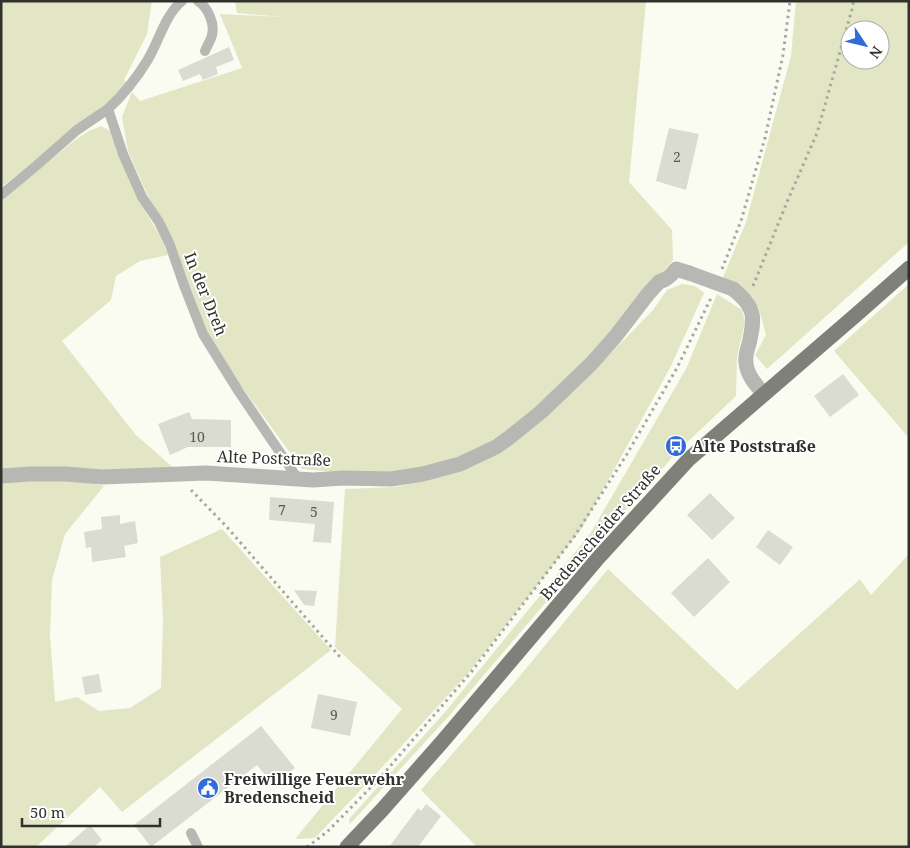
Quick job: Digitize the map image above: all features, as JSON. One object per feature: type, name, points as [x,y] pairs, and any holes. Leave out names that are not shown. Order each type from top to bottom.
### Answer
[{"type":"main road","name":"Bredenscheider Straße","points":[[347,847],[442,742],[599,558],[689,459],[909,268]]},
{"type":"street","name":"Alte Poststraße","points":[[1,476],[66,474],[102,477],[206,473],[298,479],[376,480],[405,478],[460,464],[496,447],[510,437],[541,412],[592,364],[616,337],[648,294],[659,282],[666,279],[676,269],[733,289],[747,301]]},
{"type":"street","points":[[747,301],[751,308],[752,325],[746,364],[755,384],[763,394]]},
{"type":"lane","points":[[1,194],[77,130],[108,109],[127,90],[147,61],[169,17],[182,1]]},
{"type":"lane","points":[[198,1],[206,9],[213,24],[212,37],[205,51]]},
{"type":"lane","name":"In der Dreh","points":[[108,109],[123,154],[142,198],[170,244],[203,334],[239,392],[298,479]]},
{"type":"lane","points":[[191,832],[198,847]]},
{"type":"path","points":[[747,301],[817,133],[853,1]]},
{"type":"path","points":[[178,474],[340,657]]},
{"type":"path","points":[[307,847],[327,832],[380,778],[466,679],[574,538]]},
{"type":"green space","points":[[1,1],[152,1],[147,34],[124,80],[129,84],[107,105],[1,186]]},
{"type":"green space","points":[[235,1],[646,1],[629,182],[672,230],[673,260],[576,374],[531,415],[478,451],[405,473],[358,474],[302,469],[236,379],[208,333],[174,242],[147,194],[128,151],[122,117],[132,92],[140,101],[242,68],[220,14],[283,17],[237,13]]},
{"type":"green space","points":[[796,1],[909,1],[909,242],[767,369],[755,355],[766,335],[759,309],[752,296],[722,280],[746,222],[791,56]]},
{"type":"green space","points":[[101,126],[110,131],[137,197],[160,236],[168,255],[140,261],[116,276],[111,300],[62,341],[136,435],[176,470],[1,474],[1,201],[75,140]]},
{"type":"green space","points":[[682,284],[695,286],[704,293],[671,366],[582,528],[470,671],[375,775],[315,838],[295,839],[402,709],[335,647],[345,489],[395,487],[444,476],[578,387],[653,310],[667,290]]},
{"type":"green space","points":[[909,284],[909,438],[834,351]]},
{"type":"green space","points":[[717,294],[742,310],[745,322],[737,357],[736,396],[677,452],[448,717],[350,824],[349,819],[446,711],[590,534],[686,369]]},
{"type":"green space","points":[[31,480],[79,481],[104,486],[65,534],[52,580],[50,635],[55,702],[77,697],[99,711],[130,708],[161,688],[163,621],[160,557],[222,529],[331,650],[122,812],[100,787],[36,847],[1,847],[1,483]]},
{"type":"green space","points":[[909,554],[909,847],[477,847],[421,790],[514,683],[608,569],[737,690],[860,579],[871,595]]},
{"type":"building","points":[[229,47],[234,60],[216,67],[218,74],[203,80],[200,74],[183,81],[178,70]]},
{"type":"building","points":[[669,128],[699,134],[686,190],[656,181]]},
{"type":"building","points":[[843,374],[859,395],[830,417],[814,396]]},
{"type":"building","points":[[189,412],[192,419],[231,420],[231,447],[188,447],[170,455],[158,424]]},
{"type":"building","points":[[710,493],[735,518],[712,540],[687,515]]},
{"type":"building","points":[[270,497],[334,502],[331,543],[313,542],[315,524],[269,520]]},
{"type":"building","points":[[120,515],[120,524],[135,521],[138,543],[124,546],[126,557],[92,562],[91,547],[86,548],[84,532],[102,529],[101,517]]},
{"type":"building","points":[[768,530],[793,547],[780,565],[756,547]]},
{"type":"building","points":[[708,558],[730,582],[694,617],[671,593]]},
{"type":"building","points":[[294,590],[317,591],[314,606],[304,605]]},
{"type":"building","points":[[99,674],[102,692],[85,695],[82,677]]},
{"type":"building","points":[[318,694],[357,702],[350,736],[311,728]]},
{"type":"building","points":[[261,726],[295,768],[273,785],[257,765],[151,847],[134,825]]},
{"type":"building","points":[[426,804],[441,816],[418,847],[389,847],[418,808],[421,811]]},
{"type":"building","points":[[90,825],[102,840],[94,847],[65,847]]},
{"type":"place","name":"Alte Poststraße","points":[[676,446]]},
{"type":"place","name":"Freiwillige Feuerwehr Bredenscheid","points":[[208,788]]}]
